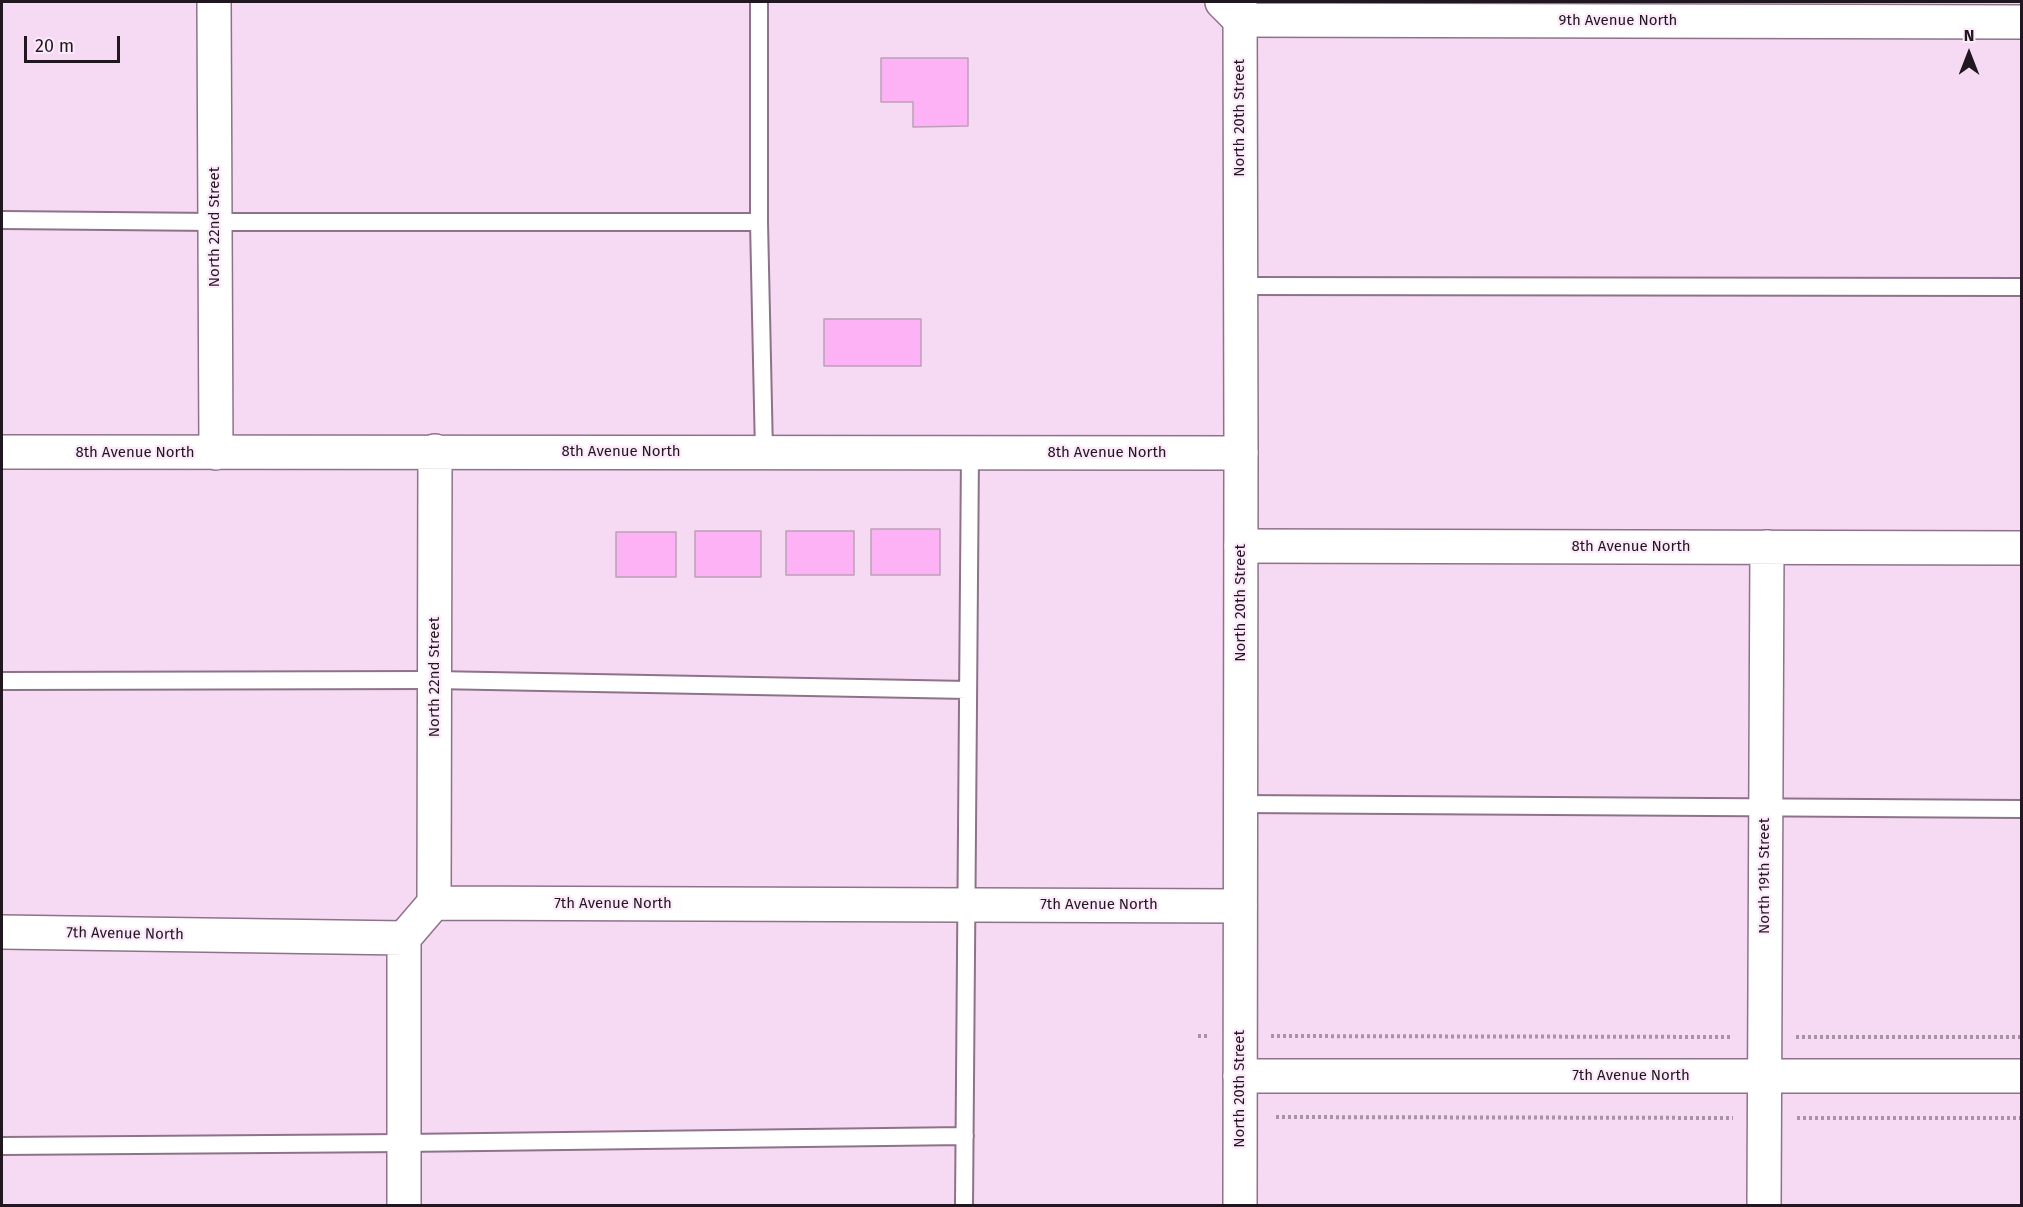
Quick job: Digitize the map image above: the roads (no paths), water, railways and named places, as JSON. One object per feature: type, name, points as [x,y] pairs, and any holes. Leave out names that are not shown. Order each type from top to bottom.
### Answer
[{"type":"street","name":"North 22nd Street","points":[[214,2],[216,453]]},
{"type":"street","name":"9th Avenue North","points":[[1234,8],[2022,22]]},
{"type":"street","name":"North 20th Street","points":[[1234,8],[1241,453],[1240,1206]]},
{"type":"street","name":"North 22nd Street","points":[[434,903],[435,451]]},
{"type":"street","name":"8th Avenue North","points":[[2,452],[1241,453]]},
{"type":"street","name":"8th Avenue North","points":[[1241,546],[2022,548]]},
{"type":"street","name":"North 19th Street","points":[[1764,1206],[1767,547]]},
{"type":"street","name":"7th Avenue North","points":[[434,903],[1240,906]]},
{"type":"street","points":[[405,1206],[404,938],[434,903]]},
{"type":"street","name":"7th Avenue North","points":[[2,932],[404,938]]},
{"type":"street","name":"7th Avenue North","points":[[1240,1076],[2022,1076]]},
{"type":"lane","points":[[759,2],[759,222],[764,452]]},
{"type":"lane","points":[[2,220],[759,222]]},
{"type":"lane","points":[[1240,286],[2022,287]]},
{"type":"lane","points":[[964,1206],[969,453]]},
{"type":"lane","points":[[2,681],[435,680],[968,690]]},
{"type":"lane","points":[[1240,804],[2022,809]]},
{"type":"lane","points":[[2,1146],[965,1136]]}]
